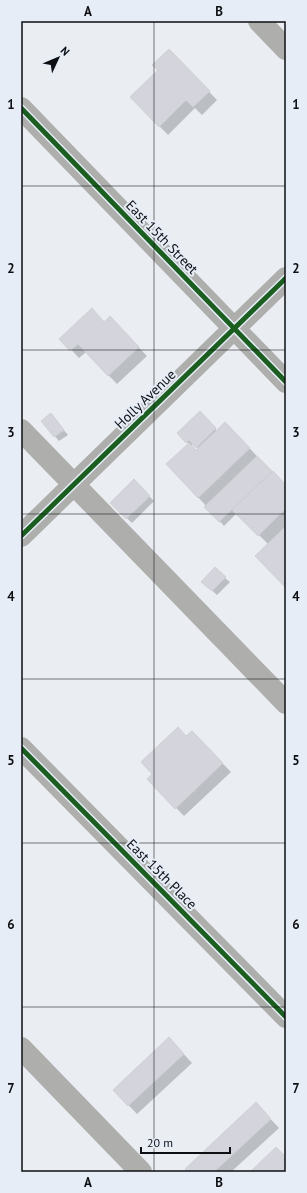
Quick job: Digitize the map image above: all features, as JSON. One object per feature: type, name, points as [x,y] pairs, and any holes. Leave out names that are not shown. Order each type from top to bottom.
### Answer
[{"type":"street","points":[[259,21],[286,49]]},
{"type":"street","name":"East 15th Street","points":[[21,108],[286,382]]},
{"type":"street","name":"Holly Avenue","points":[[21,536],[286,278]]},
{"type":"street","points":[[21,430],[286,703]]},
{"type":"street","name":"East 15th Place","points":[[21,748],[286,1017]]},
{"type":"street","points":[[21,1048],[141,1172]]},
{"type":"building","points":[[169,49],[210,91],[193,107],[186,100],[159,127],[130,97],[158,70],[152,65]]},
{"type":"building","points":[[92,308],[104,322],[110,316],[139,347],[108,376],[78,344],[70,351],[59,339]]},
{"type":"building","points":[[200,411],[216,428],[196,448],[189,440],[186,443],[177,433]]},
{"type":"building","points":[[51,413],[64,430],[54,437],[41,421]]},
{"type":"building","points":[[225,422],[250,448],[198,498],[166,464],[189,443],[196,450]]},
{"type":"building","points":[[257,456],[272,471],[219,522],[204,507]]},
{"type":"building","points":[[273,471],[286,485],[286,508],[258,536],[232,510]]},
{"type":"building","points":[[134,479],[150,496],[126,519],[110,503]]},
{"type":"building","points":[[286,526],[286,588],[255,556]]},
{"type":"building","points":[[215,567],[226,577],[212,591],[201,582]]},
{"type":"building","points":[[178,727],[186,736],[192,731],[223,763],[175,809],[147,779],[152,774],[141,762]]},
{"type":"building","points":[[169,1037],[184,1054],[128,1106],[113,1090]]},
{"type":"building","points":[[256,1102],[271,1119],[214,1172],[187,1172],[185,1169]]},
{"type":"building","points":[[276,1147],[286,1157],[286,1172],[250,1172]]},
{"type":"cycle path","points":[[21,108],[286,382]]},
{"type":"cycle path","points":[[21,536],[286,278]]},
{"type":"cycle path","points":[[21,748],[286,1017]]}]
